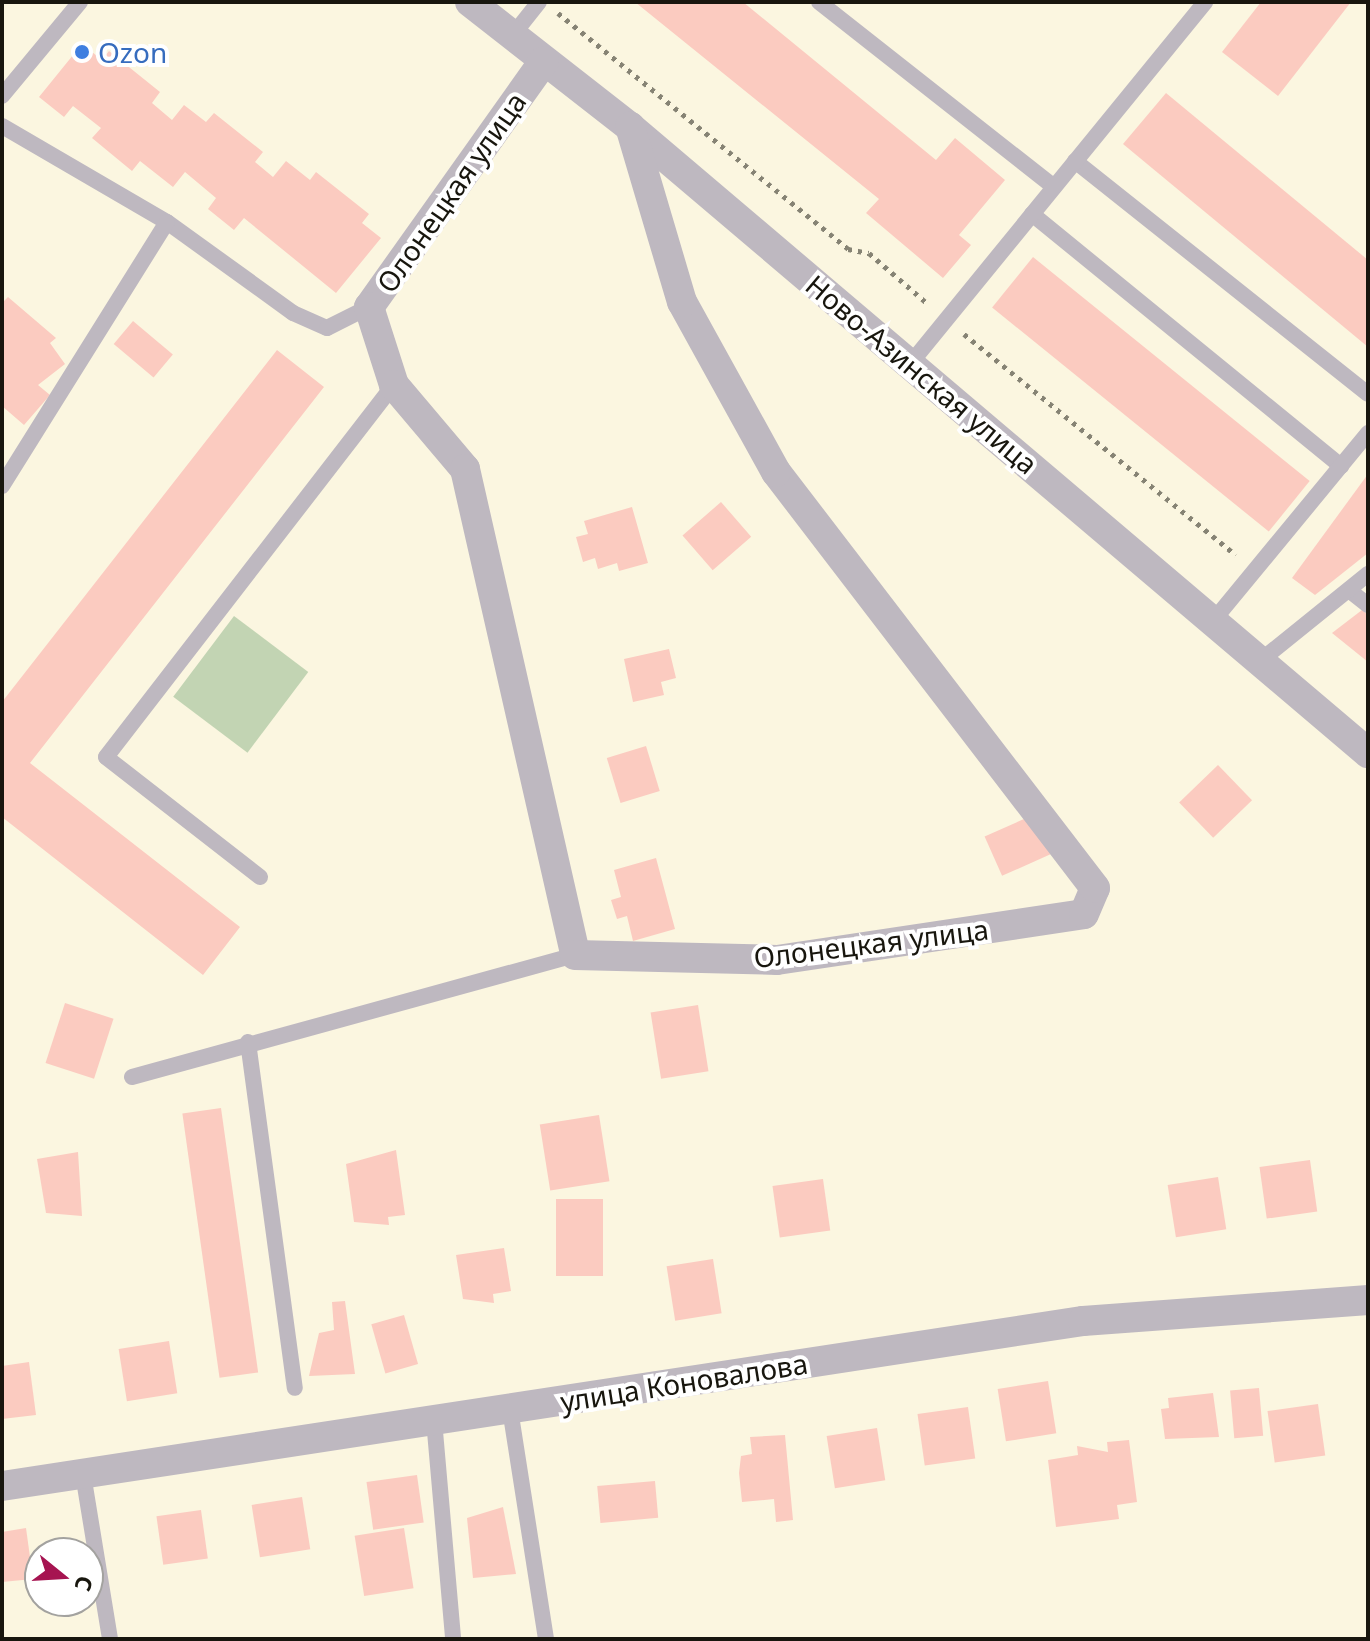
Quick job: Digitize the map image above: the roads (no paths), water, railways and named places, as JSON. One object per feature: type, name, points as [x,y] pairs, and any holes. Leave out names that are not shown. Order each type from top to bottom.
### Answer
[{"type":"street","name":"Ново-Азинская улица","points":[[470,2],[630,127],[1368,753]]},
{"type":"street","name":"Олонецкая улица","points":[[544,61],[369,307],[394,385],[465,469],[575,955],[777,960],[1084,914],[1095,888],[776,472],[682,302],[630,127]]},
{"type":"street","name":"улица Коновалова","points":[[2,1486],[1083,1321],[1368,1300]]},
{"type":"lane","points":[[2,96],[80,2]]},
{"type":"lane","points":[[512,36],[542,2]]},
{"type":"lane","points":[[819,2],[1054,187]]},
{"type":"lane","points":[[910,364],[1205,2]]},
{"type":"lane","points":[[2,126],[167,222],[293,313],[327,328],[369,307]]},
{"type":"lane","points":[[1075,161],[1368,394]]},
{"type":"lane","points":[[1032,214],[1341,466]]},
{"type":"lane","points":[[2,486],[167,222]]},
{"type":"lane","points":[[260,877],[106,757],[394,385]]},
{"type":"lane","points":[[1213,621],[1368,433]]},
{"type":"lane","points":[[1260,661],[1368,574]]},
{"type":"lane","points":[[1350,591],[1368,605]]},
{"type":"lane","points":[[132,1077],[248,1042],[575,955]]},
{"type":"lane","points":[[248,1042],[295,1388]]},
{"type":"lane","points":[[510,1409],[546,1639]]},
{"type":"lane","points":[[434,1420],[453,1639]]},
{"type":"lane","points":[[83,1474],[110,1639]]},
{"type":"place","name":"Ozon","points":[[82,52]]}]
